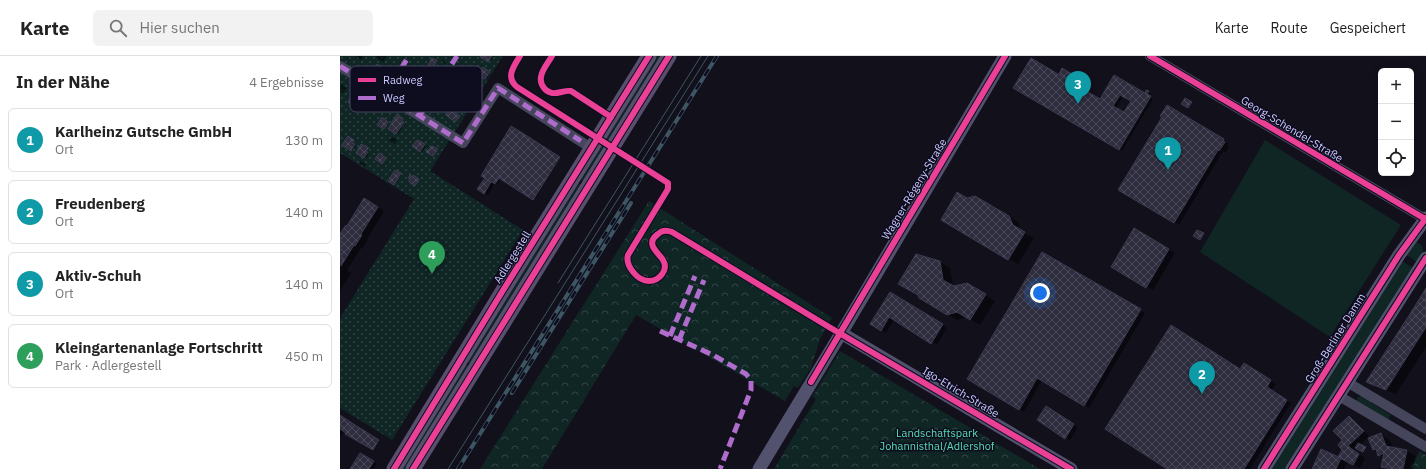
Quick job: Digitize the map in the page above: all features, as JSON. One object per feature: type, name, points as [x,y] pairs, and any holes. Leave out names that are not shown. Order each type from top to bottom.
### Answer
[{"type":"main road","name":"Adlergestell","points":[[394,469],[649,56]]},
{"type":"main road","points":[[413,469],[669,56]]},
{"type":"street","name":"Wagner-Régeny-Straße","points":[[759,469],[1005,56]]},
{"type":"street","name":"Georg-Schendel-Straße","points":[[1150,56],[1426,219]]},
{"type":"street","points":[[340,66],[350,72]]},
{"type":"street","points":[[413,112],[463,143],[498,88],[591,148]]},
{"type":"street","name":"Groß-Berliner Damm","points":[[1264,469],[1399,255],[1426,219]]},
{"type":"street","points":[[1292,469],[1426,258]]},
{"type":"street","name":"Igo-Etrich-Straße","points":[[841,333],[1071,469]]},
{"type":"street","points":[[1347,382],[1426,429]]},
{"type":"street","points":[[1339,396],[1426,447]]},
{"type":"green space","points":[[340,56],[503,56],[482,89],[482,66],[350,66],[350,112],[467,112],[430,171],[523,230],[392,440],[340,408],[340,318],[414,199],[340,153]]},
{"type":"green space","points":[[657,56],[664,56],[586,182],[580,180]]},
{"type":"green space","points":[[1265,140],[1401,225],[1330,337],[1200,252]]},
{"type":"green space","points":[[578,184],[584,185],[472,364],[467,362]]},
{"type":"green space","points":[[649,201],[832,318],[820,339],[811,368],[798,388],[794,386],[785,401],[636,315],[542,469],[480,469]]},
{"type":"green space","points":[[1416,242],[1423,248],[1422,256],[1418,263],[1405,254]]},
{"type":"green space","points":[[1401,260],[1415,269],[1287,469],[1268,469]]},
{"type":"green space","name":"Landschaftspark Johannisthal/Adlershof","points":[[840,351],[1040,469],[774,469],[816,399],[812,397]]},
{"type":"green space","points":[[465,364],[470,367],[407,469],[400,469]]},
{"type":"green space","points":[[1361,396],[1372,401],[1371,403],[1391,415],[1388,420],[1356,401],[1358,397]]},
{"type":"green space","points":[[1420,451],[1426,455],[1426,469],[1409,469]]},
{"type":"building","points":[[492,56],[488,62],[480,57]]},
{"type":"building","points":[[432,58],[437,60],[434,66],[428,65]]},
{"type":"building","points":[[1031,58],[1100,99],[1114,75],[1145,93],[1146,90],[1149,91],[1147,94],[1151,96],[1119,150],[1013,88]],"holes":[[[1120,95],[1131,101],[1124,112],[1113,106]]]},
{"type":"building","points":[[483,67],[490,72],[485,79],[482,77]]},
{"type":"building","points":[[1062,68],[1077,77],[1073,83],[1059,74]]},
{"type":"building","points":[[1185,98],[1192,102],[1188,108],[1181,104]]},
{"type":"building","points":[[1167,105],[1224,139],[1223,141],[1225,142],[1219,151],[1218,150],[1174,223],[1118,190],[1162,117],[1160,116]]},
{"type":"building","points":[[448,112],[454,112],[460,116],[455,122],[446,115]]},
{"type":"building","points":[[397,114],[403,119],[402,121],[404,122],[396,134],[388,129]]},
{"type":"building","points":[[382,117],[388,122],[384,129],[377,125]]},
{"type":"building","points":[[511,126],[524,134],[497,177],[499,178],[495,184],[481,176]]},
{"type":"building","points":[[524,134],[560,157],[533,200],[497,177]]},
{"type":"building","points":[[348,136],[354,140],[352,143],[355,144],[351,151],[342,145]]},
{"type":"building","points":[[418,140],[425,144],[420,152],[412,146]]},
{"type":"building","points":[[361,144],[369,148],[366,151],[368,152],[364,158],[356,153]]},
{"type":"building","points":[[432,146],[438,149],[433,156],[426,152]]},
{"type":"building","points":[[379,153],[386,158],[382,164],[375,159]]},
{"type":"building","points":[[395,170],[401,173],[394,185],[388,181]]},
{"type":"building","points":[[410,175],[412,177],[413,175],[419,179],[415,186],[409,182],[410,179],[408,178]]},
{"type":"building","points":[[485,178],[491,182],[484,194],[477,189]]},
{"type":"building","points":[[957,192],[967,198],[975,196],[1009,216],[1013,225],[1025,232],[1008,260],[941,220]]},
{"type":"building","points":[[364,198],[378,207],[361,234],[362,235],[341,266],[340,234],[346,225],[347,226]]},
{"type":"building","points":[[1134,228],[1169,249],[1146,288],[1111,267]]},
{"type":"building","points":[[1197,230],[1204,233],[1200,240],[1193,236]]},
{"type":"building","points":[[1042,252],[1141,309],[1084,406],[1037,378],[1019,410],[967,379]]},
{"type":"building","points":[[916,254],[940,261],[943,280],[954,286],[967,283],[986,294],[970,320],[957,312],[947,315],[919,298],[918,295],[898,284]]},
{"type":"building","points":[[1426,288],[1426,324],[1410,314]]},
{"type":"building","points":[[890,292],[943,324],[931,344],[889,317],[881,331],[870,324]]},
{"type":"building","points":[[1410,314],[1426,324],[1426,327],[1386,390],[1366,382]]},
{"type":"building","points":[[1171,325],[1240,369],[1244,363],[1271,380],[1267,387],[1287,400],[1244,469],[1167,469],[1105,429]]},
{"type":"building","points":[[1046,406],[1074,424],[1065,439],[1037,420]]},
{"type":"building","points":[[340,415],[352,423],[346,433],[340,429]]},
{"type":"building","points":[[1349,416],[1364,431],[1348,446],[1359,454],[1353,465],[1338,457],[1342,450],[1338,445],[1342,440],[1333,431]]},
{"type":"building","points":[[352,423],[379,440],[373,450],[345,434]]},
{"type":"building","points":[[1381,433],[1386,446],[1407,450],[1403,469],[1381,467],[1384,453],[1378,456],[1376,449],[1373,450],[1368,438]]},
{"type":"building","points":[[1358,443],[1366,447],[1363,452],[1355,448]]},
{"type":"building","points":[[1321,449],[1341,458],[1336,469],[1312,469]]},
{"type":"building","points":[[360,453],[374,461],[369,469],[350,469]]},
{"type":"tram line","points":[[558,283],[701,56]]},
{"type":"tram line","points":[[448,469],[708,56]]},
{"type":"railway","points":[[458,469],[717,56]]},
{"type":"railway","points":[[512,393],[631,203]]},
{"type":"marked path","points":[[403,66],[409,56]]},
{"type":"marked path","points":[[451,66],[457,56]]},
{"type":"marked path","points":[[340,66],[350,72]]},
{"type":"marked path","points":[[413,112],[463,143],[498,88],[581,141]]},
{"type":"marked path","points":[[670,336],[695,276]]},
{"type":"marked path","points":[[679,340],[704,280]]},
{"type":"marked path","points":[[660,331],[713,355],[746,374],[751,380],[751,390],[720,469]]},
{"type":"cycle path","points":[[520,56],[511,75],[513,83],[517,87],[668,183],[668,189],[628,255],[628,263],[630,268],[640,278],[653,281],[662,274],[665,264],[652,245],[652,241],[663,231],[672,232],[829,327],[1071,469]]},
{"type":"cycle path","points":[[552,56],[541,75],[542,84],[545,89],[552,93],[571,91],[611,117]]},
{"type":"cycle path","points":[[394,469],[649,56]]},
{"type":"cycle path","points":[[413,469],[669,56]]},
{"type":"cycle path","points":[[811,382],[1005,56]]},
{"type":"cycle path","points":[[1150,56],[1425,219]]},
{"type":"cycle path","points":[[1264,469],[1399,255],[1426,218]]},
{"type":"cycle path","points":[[1292,469],[1426,258]]},
{"type":"place","name":"Aktiv-Schuh","points":[[1078,104]]},
{"type":"place","name":"Karlheinz Gutsche GmbH","points":[[1168,170]]},
{"type":"place","name":"Kleingartenanlage Fortschritt","points":[[432,274]]},
{"type":"place","name":"Freudenberg","points":[[1202,394]]}]
